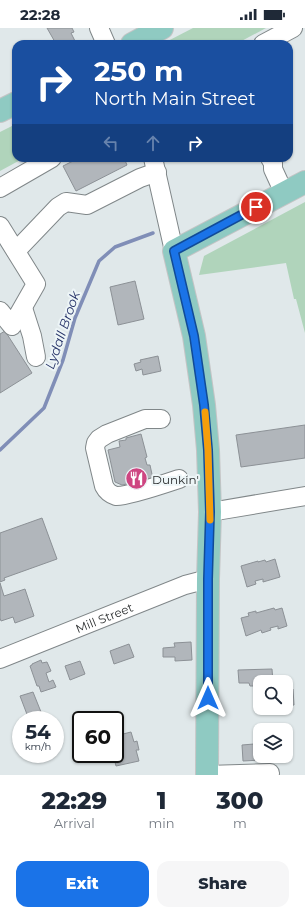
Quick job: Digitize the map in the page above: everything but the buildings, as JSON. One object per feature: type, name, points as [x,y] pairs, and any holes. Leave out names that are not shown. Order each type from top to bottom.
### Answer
[{"type":"main road","points":[[140,40],[162,28]]},
{"type":"main road","points":[[0,111],[12,105]]},
{"type":"main road","points":[[207,775],[208,579],[210,512],[208,450],[204,405],[194,336],[174,251],[305,182]]},
{"type":"street","points":[[99,28],[104,40]]},
{"type":"street","points":[[270,40],[293,28]]},
{"type":"street","points":[[0,188],[45,162]]},
{"type":"street","points":[[268,162],[284,193]]},
{"type":"street","points":[[16,252],[58,207],[66,202],[87,204],[140,178],[155,165],[174,251]]},
{"type":"street","points":[[0,226],[36,284],[12,326],[0,311]]},
{"type":"street","points":[[22,308],[32,336],[36,357]]},
{"type":"street","points":[[156,419],[145,419],[107,434],[99,439],[96,443],[96,448],[104,486],[110,494],[123,496],[179,479]]},
{"type":"street","points":[[210,512],[305,496]]},
{"type":"street","name":"Mill Street","points":[[0,659],[185,585],[208,579]]},
{"type":"street","points":[[207,775],[270,773]]},
{"type":"green space","points":[[193,28],[266,28],[244,40],[170,40]]},
{"type":"green space","points":[[12,126],[12,162],[17,162],[0,171],[0,132]]},
{"type":"green space","points":[[305,202],[305,333],[296,299],[294,299],[286,263],[199,275],[204,256]]},
{"type":"waterway","name":"Lydall Brook","points":[[0,450],[44,408],[63,360],[75,318],[99,261],[115,247],[153,233]]},
{"type":"slow traffic","points":[[205,412],[208,450],[210,520]]},
{"type":"place","name":"Dunkin'","points":[[137,479]]},
{"type":"route","points":[[208,698],[208,579],[210,512],[208,450],[204,405],[194,336],[174,251],[256,207]]}]
